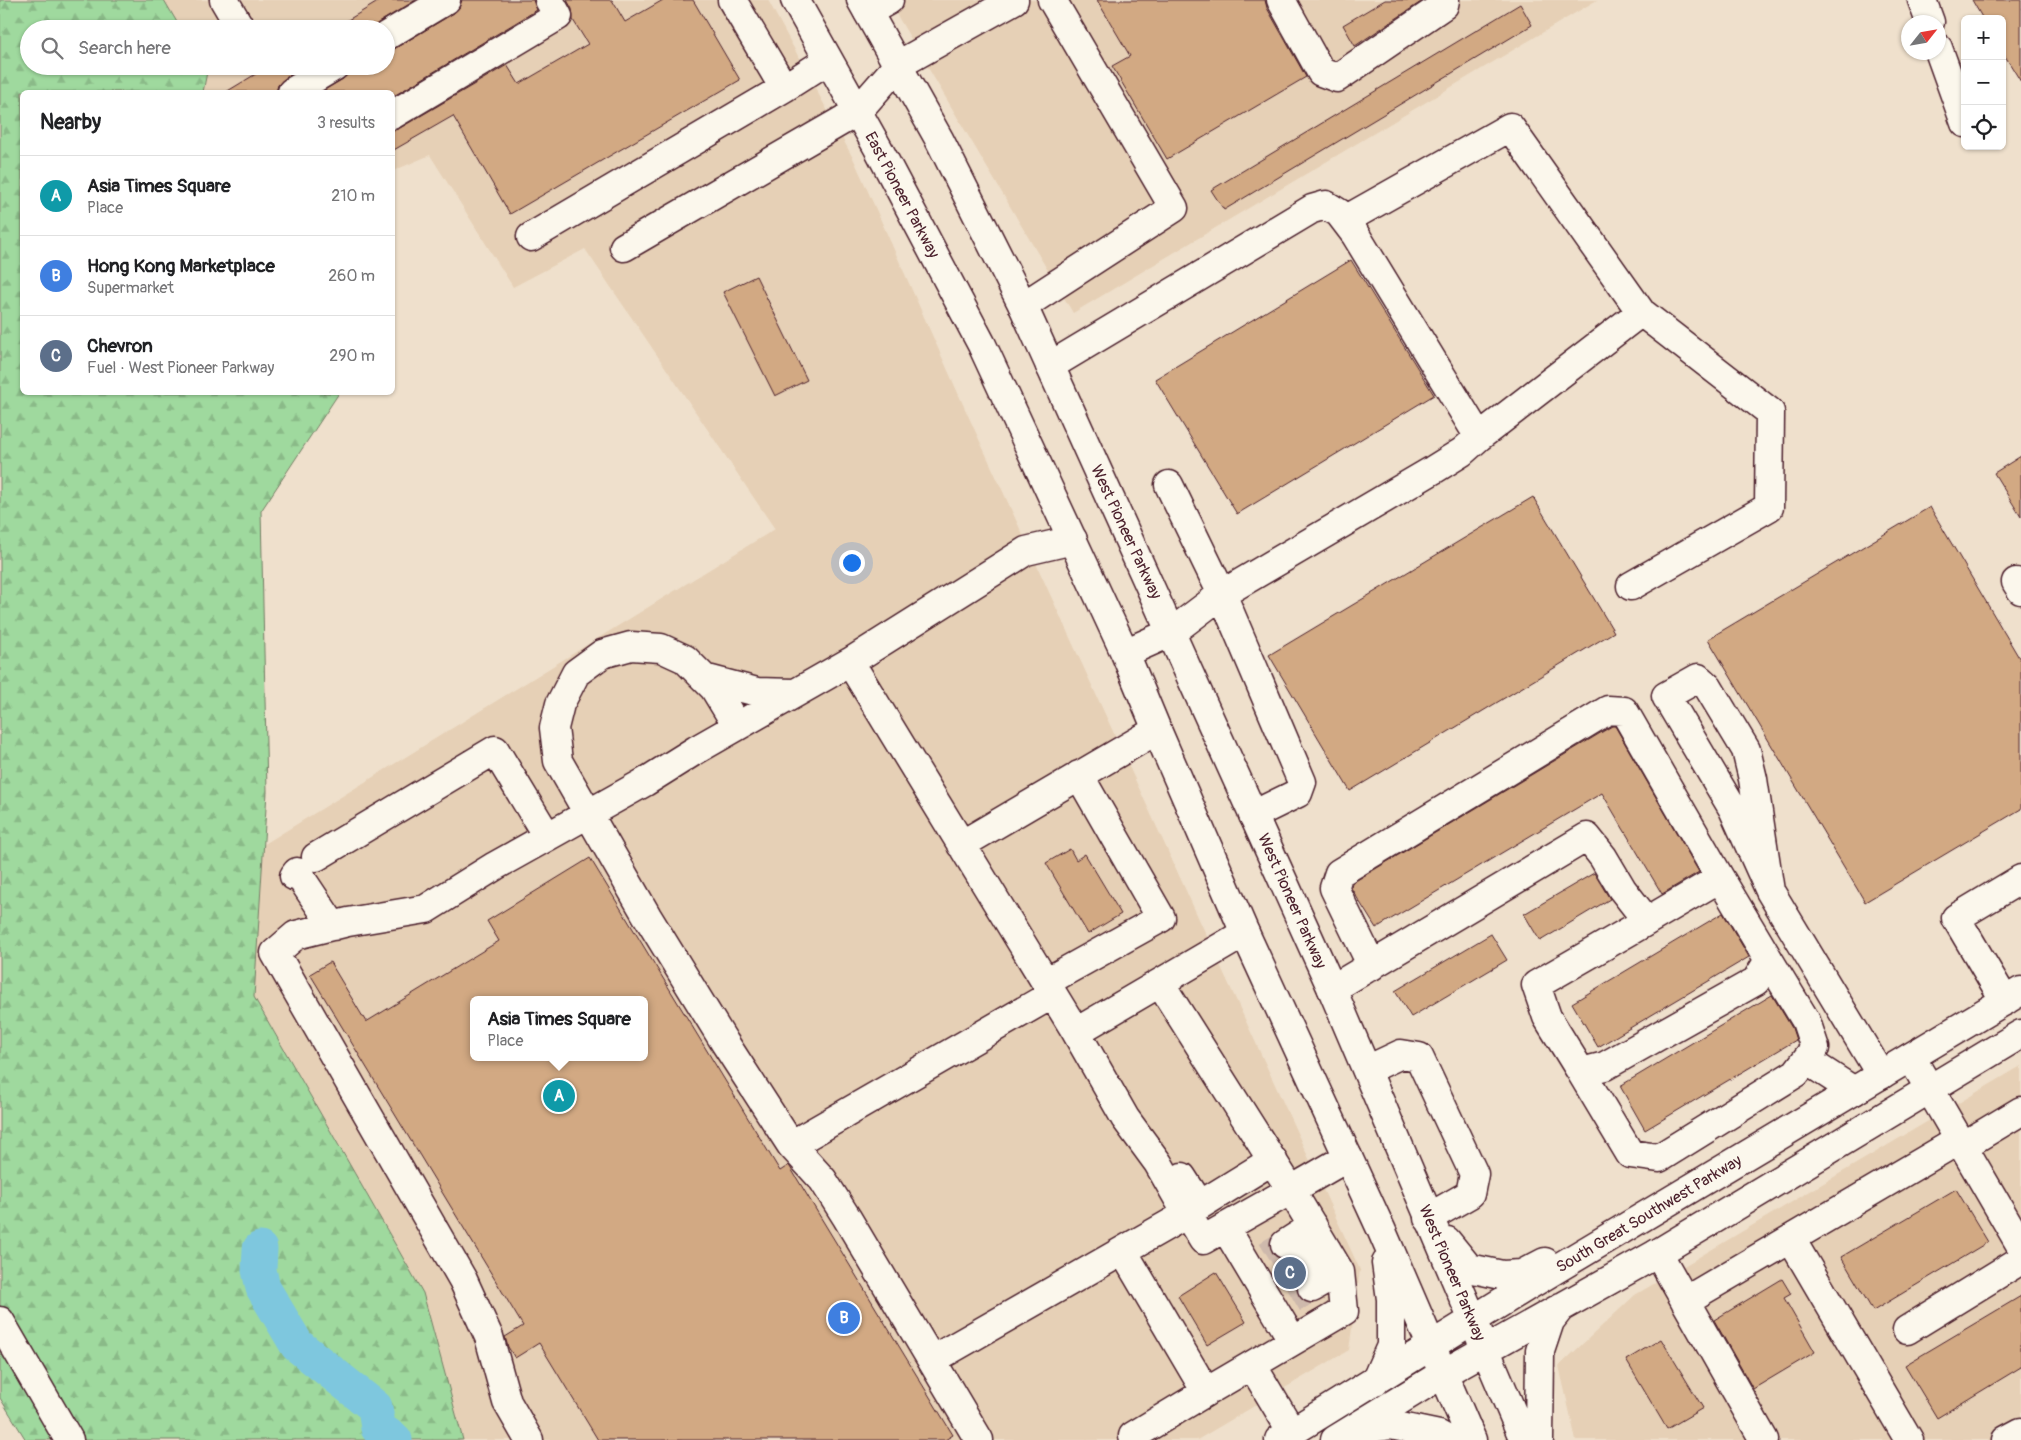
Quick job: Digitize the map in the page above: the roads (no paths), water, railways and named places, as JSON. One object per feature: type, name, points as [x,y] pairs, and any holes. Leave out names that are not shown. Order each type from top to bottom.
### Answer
[{"type":"main road","points":[[224,0],[236,20]]},
{"type":"main road","points":[[395,31],[446,0]]},
{"type":"main road","points":[[395,113],[558,16],[549,0]]},
{"type":"main road","points":[[732,0],[784,88]]},
{"type":"main road","name":"East Pioneer Parkway","points":[[794,0],[878,148],[973,328],[1074,540]]},
{"type":"main road","points":[[624,247],[857,112],[898,66],[1014,0]]},
{"type":"main road","points":[[1023,306],[1174,208],[1052,0]]},
{"type":"main road","points":[[1281,0],[1321,72],[1337,78],[1444,5],[1445,0]]},
{"type":"main road","points":[[1922,0],[1927,15]]},
{"type":"main road","points":[[873,4],[898,66],[939,139],[1023,306],[1050,366],[1312,209],[1326,205],[1339,213],[1355,234],[1479,437]]},
{"type":"main road","points":[[531,237],[784,88],[828,60]]},
{"type":"main road","points":[[1942,60],[1961,112]]},
{"type":"main road","points":[[295,90],[320,75]]},
{"type":"main road","points":[[1345,220],[1510,127],[1641,312],[1770,412],[1769,506],[1631,586]]},
{"type":"main road","points":[[1125,652],[1172,632],[1222,594],[1462,452],[1641,312]]},
{"type":"main road","name":"West Pioneer Parkway","points":[[1050,366],[1332,989],[1524,1440]]},
{"type":"main road","points":[[1169,485],[1222,594],[1302,782],[1298,793],[1253,815]]},
{"type":"main road","points":[[529,1440],[507,1402],[489,1337],[463,1280],[275,953],[296,935],[333,926],[426,909],[495,866],[645,782],[850,662],[1026,551],[1074,540],[1125,652],[1156,730],[1245,932],[1381,1229],[1472,1440]]},
{"type":"main road","points":[[738,726],[714,688],[685,659],[661,648],[631,646],[602,654],[576,673],[560,704],[554,728],[558,762],[666,947],[791,1145],[828,1188],[979,1440]]},
{"type":"main road","points":[[850,662],[1076,1032],[1125,1118],[1158,1163],[1203,1240],[1348,1157]]},
{"type":"main road","points":[[704,678],[757,692],[796,693]]},
{"type":"main road","points":[[1770,891],[1753,779],[1746,750],[1708,687],[1698,678],[1666,696],[1733,809],[1770,891],[1881,1074]]},
{"type":"main road","points":[[1372,966],[1334,888],[1339,872],[1608,710],[1624,711],[1720,878],[1806,1021],[1815,1048],[1796,1073],[1659,1158],[1630,1154],[1547,1017],[1536,985],[1720,878]]},
{"type":"main road","points":[[961,845],[1156,730]]},
{"type":"main road","points":[[316,857],[495,750],[547,836]]},
{"type":"main road","points":[[791,1145],[1161,918],[1078,775]]},
{"type":"main road","points":[[1332,989],[1587,837],[1603,857],[1622,889],[1647,921]]},
{"type":"main road","points":[[294,876],[298,872],[333,926]]},
{"type":"main road","points":[[2013,996],[1956,918],[2021,879]]},
{"type":"main road","points":[[1076,1032],[1245,932]]},
{"type":"main road","points":[[1581,1072],[1605,1066],[1756,982],[1769,960]]},
{"type":"main road","points":[[1131,1439],[1206,1392],[1344,1311],[1334,1261],[1273,1160],[1160,983]]},
{"type":"main road","name":"South Great Southwest Parkway","points":[[1286,1436],[1610,1237],[2013,996]]},
{"type":"main road","points":[[1343,1435],[1444,1373],[1658,1253],[2021,1034]]},
{"type":"main road","points":[[1367,1070],[1401,1054],[1419,1056],[1474,1174],[1470,1194],[1428,1218],[1469,1268],[1502,1275],[1522,1274],[1550,1260],[1610,1237]]},
{"type":"main road","points":[[1911,1057],[2021,1246]]},
{"type":"main road","points":[[1806,1060],[1854,1091]]},
{"type":"main road","points":[[1685,1301],[1791,1239],[2021,1111]]},
{"type":"main road","points":[[1136,1132],[1148,1124],[1200,1205],[1273,1160]]},
{"type":"main road","points":[[932,1360],[1187,1214]]},
{"type":"main road","points":[[1280,1277],[1313,1226]]},
{"type":"main road","points":[[1225,1227],[1280,1277],[1293,1341]]},
{"type":"main road","points":[[1374,1382],[1391,1346],[1391,1299],[1381,1229]]},
{"type":"main road","points":[[1791,1239],[1909,1440]]},
{"type":"main road","points":[[1123,1251],[1206,1392]]},
{"type":"main road","points":[[1658,1253],[1764,1440]]},
{"type":"main road","points":[[1908,1330],[2021,1260]]},
{"type":"main road","points":[[1280,1277],[1334,1261]]},
{"type":"main road","points":[[1539,1440],[1540,1351],[1550,1321],[1562,1306]]},
{"type":"main road","points":[[0,1321],[69,1440]]},
{"type":"main road","points":[[1252,1365],[1286,1436]]},
{"type":"main road","points":[[1343,1435],[1391,1425],[1438,1435],[1448,1440]]},
{"type":"main road","points":[[2006,1440],[2021,1432]]},
{"type":"waterway","points":[[260,1249],[259,1270],[263,1288],[297,1345],[375,1407],[378,1428],[395,1440]]},
{"type":"tunnel","points":[[1267,1255],[1285,1244]]},
{"type":"tunnel","points":[[1280,1277],[1299,1266]]},
{"type":"tunnel","points":[[1293,1299],[1312,1288]]},
{"type":"place","name":"Asia Times Square","points":[[559,1096]]},
{"type":"place","name":"Chevron","points":[[1290,1273]]},
{"type":"place","name":"Hong Kong Marketplace","points":[[844,1318]]}]
